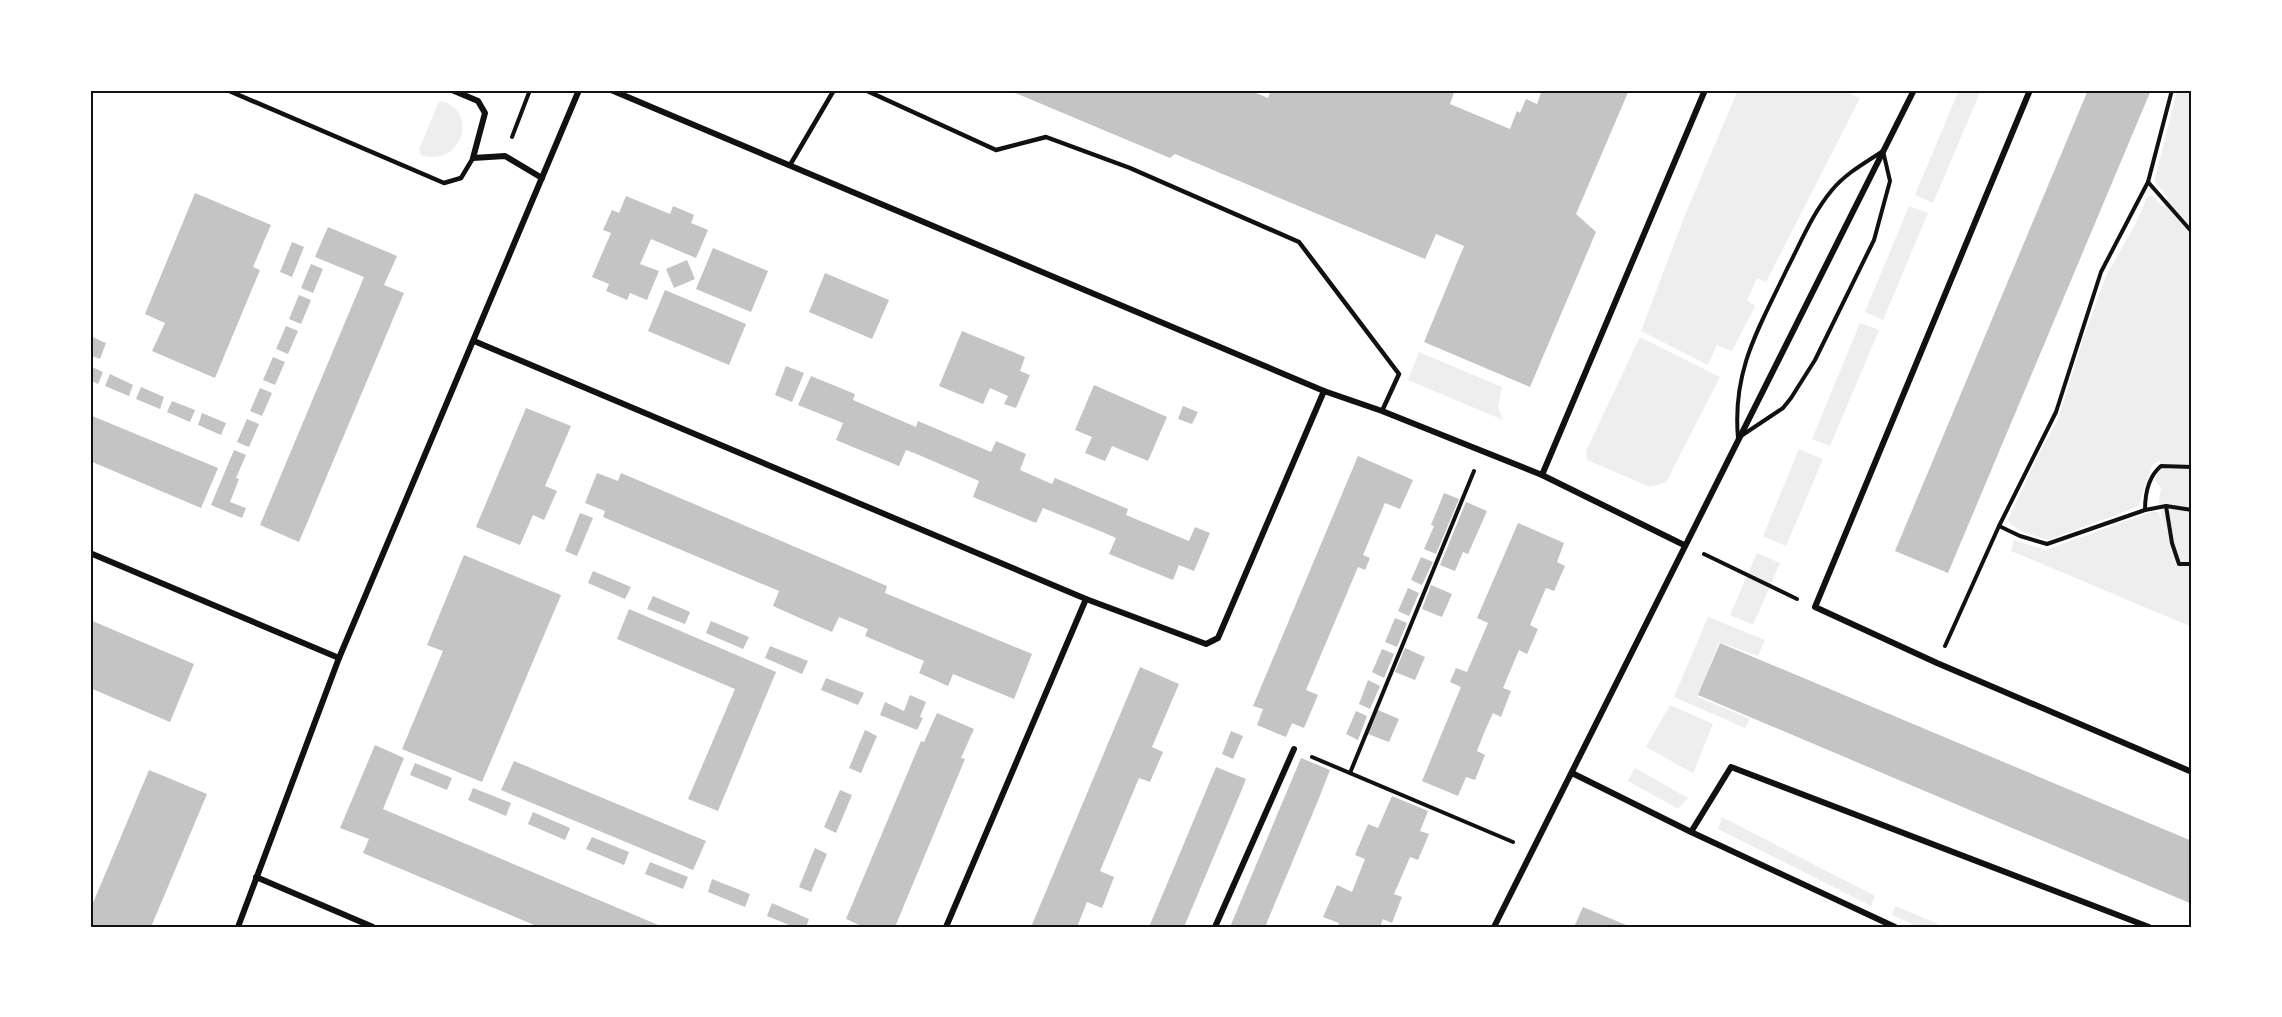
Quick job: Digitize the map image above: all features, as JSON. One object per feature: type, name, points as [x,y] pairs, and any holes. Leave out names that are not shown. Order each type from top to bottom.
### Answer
[{"type":"street","points":[[452,90],[478,101],[486,113],[472,158],[505,156],[542,178]]},
{"type":"street","points":[[237,927],[339,658],[579,90]]},
{"type":"street","points":[[611,90],[1324,391],[1382,411],[1482,453],[1542,475],[1684,545]]},
{"type":"street","points":[[1542,475],[1706,90]]},
{"type":"street","points":[[1494,927],[1914,90]]},
{"type":"street","points":[[2030,90],[1815,607],[1937,663],[2192,772]]},
{"type":"street","points":[[474,341],[1086,599],[1206,644],[1218,638],[1324,391]]},
{"type":"street","points":[[90,553],[339,658]]},
{"type":"street","points":[[946,927],[1086,599]]},
{"type":"street","points":[[1215,927],[1294,749]]},
{"type":"street","points":[[1691,832],[1731,767],[2149,927]]},
{"type":"street","points":[[1572,773],[1691,832],[1895,927]]},
{"type":"street","points":[[256,877],[373,927]]},
{"type":"lane","points":[[227,90],[444,183],[461,178],[472,158]]},
{"type":"lane","points":[[790,165],[834,90]]},
{"type":"lane","points":[[865,90],[996,150],[1046,138],[1130,168],[1299,242],[1399,374],[1382,411]]},
{"type":"path","points":[[505,156],[530,90]]},
{"type":"path","points":[[1937,663],[1999,526],[2056,412],[2101,272],[2148,182],[2172,90]]},
{"type":"path","points":[[1883,151],[1890,182],[1880,223],[1874,240],[1815,360],[1783,408],[1738,438],[1736,412],[1741,377],[1750,347],[1816,211],[1851,171],[1883,151]]},
{"type":"path","points":[[2148,182],[2192,232]]},
{"type":"path","points":[[1350,773],[1482,453]]},
{"type":"path","points":[[2145,510],[2145,501],[2153,472],[2161,466],[2192,467]]},
{"type":"path","points":[[1999,526],[2020,536],[2047,544],[2145,510],[2166,506],[2192,510]]},
{"type":"path","points":[[2166,506],[2172,543],[2179,564],[2192,564]]},
{"type":"path","points":[[1684,545],[1815,607]]},
{"type":"path","points":[[1294,749],[1533,850]]},
{"type":"shaded area","points":[[1738,90],[1842,90],[1860,98],[1766,282],[1757,278],[1747,300],[1755,306],[1732,351],[1717,345],[1708,365],[1641,331],[1685,215]]},
{"type":"shaded area","points":[[1959,90],[1981,90],[1933,203],[1915,195]]},
{"type":"shaded area","points":[[2177,90],[2192,90],[2192,627],[2011,551],[2014,540],[2045,550],[2154,511],[2159,512],[2165,535],[2159,502],[2161,488],[2155,480],[2161,460],[2152,465],[2139,505],[2132,509],[2048,540],[2023,532],[2011,525],[2008,520],[2039,453],[2057,422],[2106,276],[2136,223],[2147,197],[2152,195],[2163,207],[2168,197],[2156,184],[2155,179]]},
{"type":"shaded area","points":[[442,101],[454,108],[461,117],[463,127],[460,138],[455,147],[446,154],[434,157],[421,155],[419,149],[439,102]]},
{"type":"shaded area","points":[[1909,206],[1928,213],[1883,320],[1865,312]]},
{"type":"shaded area","points":[[1860,323],[1879,330],[1830,446],[1812,439]]},
{"type":"shaded area","points":[[1640,337],[1720,377],[1666,482],[1650,487],[1587,460],[1586,451]]},
{"type":"shaded area","points":[[1419,352],[1502,387],[1498,408],[1503,420],[1408,380]]},
{"type":"shaded area","points":[[1799,449],[1823,459],[1786,546],[1763,536]]},
{"type":"shaded area","points":[[1757,553],[1780,563],[1753,625],[1730,615]]},
{"type":"shaded area","points":[[1708,617],[1765,640],[1758,656],[1719,642],[1698,697],[1750,719],[1745,728],[1674,697]]},
{"type":"shaded area","points":[[1670,705],[1713,724],[1693,773],[1646,747]]},
{"type":"shaded area","points":[[1635,768],[1688,798],[1678,809],[1628,781]]},
{"type":"shaded area","points":[[1722,817],[1875,896],[1871,906],[1718,829]]},
{"type":"shaded area","points":[[1895,906],[1945,927],[1919,927],[1892,915]]},
{"type":"building","points":[[1008,90],[1249,90],[1268,98],[1271,90],[1455,90],[1450,104],[1510,129],[1517,111],[1520,113],[1526,99],[1537,104],[1542,90],[1629,90],[1576,214],[1596,232],[1530,387],[1424,342],[1464,246],[1436,234],[1425,259],[1175,154],[1170,158]]},
{"type":"building","points":[[2088,90],[2151,90],[1948,573],[1895,551]]},
{"type":"building","points":[[195,193],[271,225],[253,267],[260,270],[215,378],[152,351],[165,323],[145,314]]},
{"type":"building","points":[[626,196],[670,214],[673,206],[694,215],[691,223],[708,230],[696,258],[651,239],[640,264],[659,271],[647,300],[630,293],[627,300],[606,291],[609,284],[592,277],[611,233],[603,230],[612,210],[619,213]]},
{"type":"building","points":[[328,227],[397,256],[384,285],[404,293],[299,542],[260,525],[364,277],[315,257]]},
{"type":"building","points":[[292,242],[304,247],[292,277],[280,272]]},
{"type":"building","points":[[713,248],[768,271],[751,312],[696,289]]},
{"type":"building","points":[[687,260],[695,279],[674,288],[666,269]]},
{"type":"building","points":[[311,264],[323,269],[313,293],[301,288]]},
{"type":"building","points":[[825,273],[889,300],[872,339],[809,312]]},
{"type":"building","points":[[665,290],[746,324],[729,365],[648,331]]},
{"type":"building","points":[[299,295],[311,300],[301,324],[289,319]]},
{"type":"building","points":[[286,326],[298,331],[288,354],[276,349]]},
{"type":"building","points":[[962,331],[1025,357],[1020,371],[1030,375],[1016,408],[1004,404],[1008,396],[990,388],[983,404],[939,386]]},
{"type":"building","points":[[90,336],[106,343],[100,359],[90,355]]},
{"type":"building","points":[[273,357],[285,362],[275,385],[263,380]]},
{"type":"building","points":[[90,366],[103,372],[98,384],[90,380]]},
{"type":"building","points":[[786,366],[804,373],[792,402],[775,395]]},
{"type":"building","points":[[110,374],[133,385],[129,396],[105,386]]},
{"type":"building","points":[[811,376],[855,394],[853,400],[916,427],[918,421],[991,452],[996,441],[1026,454],[1020,470],[1052,484],[1055,478],[1128,509],[1126,515],[1189,541],[1195,527],[1210,533],[1194,571],[1179,565],[1173,580],[1109,554],[1116,538],[1100,531],[1043,508],[1036,523],[973,497],[979,481],[919,455],[906,450],[899,466],[836,440],[843,423],[798,405]]},
{"type":"building","points":[[1094,385],[1167,417],[1148,461],[1112,446],[1105,461],[1085,453],[1092,437],[1075,430]]},
{"type":"building","points":[[141,387],[164,397],[160,409],[136,399]]},
{"type":"building","points":[[260,388],[272,393],[262,416],[250,411]]},
{"type":"building","points":[[172,401],[195,410],[190,422],[167,412]]},
{"type":"building","points":[[1183,406],[1198,412],[1192,424],[1178,419]]},
{"type":"building","points":[[526,408],[571,426],[545,486],[557,491],[544,520],[533,515],[520,545],[476,527]]},
{"type":"building","points":[[202,413],[226,423],[221,435],[198,425]]},
{"type":"building","points":[[90,415],[218,468],[201,508],[90,461]]},
{"type":"building","points":[[247,419],[259,424],[249,447],[237,442]]},
{"type":"building","points":[[234,450],[246,455],[236,478],[239,479],[230,502],[246,508],[242,518],[211,505]]},
{"type":"building","points":[[1358,456],[1413,480],[1400,509],[1385,503],[1384,505],[1363,555],[1370,558],[1365,570],[1358,567],[1306,690],[1318,695],[1304,728],[1292,723],[1286,737],[1257,725],[1263,709],[1253,706]]},
{"type":"building","points":[[597,473],[618,481],[621,473],[887,586],[885,593],[1032,654],[1014,699],[953,674],[948,686],[919,673],[924,661],[865,636],[868,629],[839,617],[832,632],[773,606],[779,591],[603,517],[605,511],[585,503]]},
{"type":"building","points":[[1444,493],[1459,499],[1436,554],[1424,549]]},
{"type":"building","points":[[1466,502],[1487,511],[1468,554],[1463,552],[1455,571],[1440,565]]},
{"type":"building","points":[[580,513],[593,518],[577,556],[565,551]]},
{"type":"building","points":[[1518,523],[1564,543],[1557,562],[1565,566],[1554,591],[1546,588],[1530,625],[1538,629],[1527,654],[1519,650],[1503,688],[1511,691],[1501,717],[1493,713],[1484,733],[1477,751],[1485,755],[1475,780],[1466,777],[1458,796],[1422,781],[1461,687],[1450,682],[1456,668],[1467,672],[1488,623],[1477,618]]},
{"type":"building","points":[[464,555],[561,595],[482,782],[402,749],[443,651],[427,645]]},
{"type":"building","points":[[1421,557],[1433,562],[1422,585],[1411,580]]},
{"type":"building","points":[[593,571],[631,587],[625,599],[588,583]]},
{"type":"building","points":[[1431,585],[1452,594],[1442,617],[1422,609]]},
{"type":"building","points":[[1408,588],[1419,593],[1409,616],[1398,611]]},
{"type":"building","points":[[653,596],[690,612],[685,624],[647,609]]},
{"type":"building","points":[[629,609],[776,672],[718,811],[688,799],[735,689],[617,639]]},
{"type":"building","points":[[1395,618],[1407,623],[1397,647],[1385,642]]},
{"type":"building","points":[[90,620],[194,664],[170,722],[90,688]]},
{"type":"building","points":[[711,621],[749,637],[743,649],[706,633]]},
{"type":"building","points":[[1720,643],[2192,841],[2192,904],[1698,695]]},
{"type":"building","points":[[770,646],[808,661],[802,674],[765,658]]},
{"type":"building","points":[[1405,648],[1425,657],[1415,680],[1395,672]]},
{"type":"building","points":[[1382,649],[1394,654],[1384,678],[1372,672]]},
{"type":"building","points":[[1140,667],[1179,684],[1152,747],[1163,752],[1150,782],[1139,778],[1100,871],[1114,877],[1102,908],[1087,902],[1077,927],[1031,927]]},
{"type":"building","points":[[826,678],[864,693],[858,705],[821,690]]},
{"type":"building","points":[[1368,680],[1380,686],[1370,709],[1359,704]]},
{"type":"building","points":[[910,695],[926,702],[920,717],[923,718],[917,730],[880,715],[885,702],[904,711]]},
{"type":"building","points":[[1378,710],[1399,719],[1389,742],[1368,734]]},
{"type":"building","points":[[1356,711],[1367,716],[1358,740],[1346,734]]},
{"type":"building","points":[[937,713],[974,729],[961,758],[965,759],[895,927],[864,927],[846,919],[921,741],[924,742]]},
{"type":"building","points":[[865,730],[877,736],[861,773],[849,768]]},
{"type":"building","points":[[1231,731],[1243,736],[1233,759],[1222,754]]},
{"type":"building","points":[[375,745],[404,758],[383,809],[663,927],[539,927],[363,853],[369,839],[340,828]]},
{"type":"building","points":[[1301,758],[1330,770],[1265,927],[1230,927]]},
{"type":"building","points":[[514,761],[706,841],[693,870],[501,790]]},
{"type":"building","points":[[415,763],[452,778],[447,790],[410,775]]},
{"type":"building","points":[[1216,767],[1246,779],[1240,794],[1184,927],[1149,927]]},
{"type":"building","points":[[149,770],[207,794],[151,927],[90,927],[90,910]]},
{"type":"building","points":[[473,788],[511,803],[506,816],[468,800]]},
{"type":"building","points":[[840,790],[852,795],[836,833],[824,827]]},
{"type":"building","points":[[1392,796],[1428,811],[1420,831],[1429,834],[1418,860],[1410,857],[1394,894],[1402,897],[1392,923],[1383,919],[1380,927],[1337,927],[1339,923],[1323,917],[1337,885],[1352,892],[1365,859],[1355,855],[1368,824],[1378,828]]},
{"type":"building","points":[[533,812],[570,828],[565,840],[528,824]]},
{"type":"building","points":[[592,837],[629,852],[624,865],[586,849]]},
{"type":"building","points":[[815,848],[827,854],[811,892],[799,887]]},
{"type":"building","points":[[650,862],[688,877],[683,889],[645,874]]},
{"type":"building","points":[[712,879],[750,894],[745,907],[708,892]]},
{"type":"building","points":[[772,903],[809,919],[806,927],[794,927],[767,916]]},
{"type":"building","points":[[1583,907],[1631,927],[1574,927]]}]
